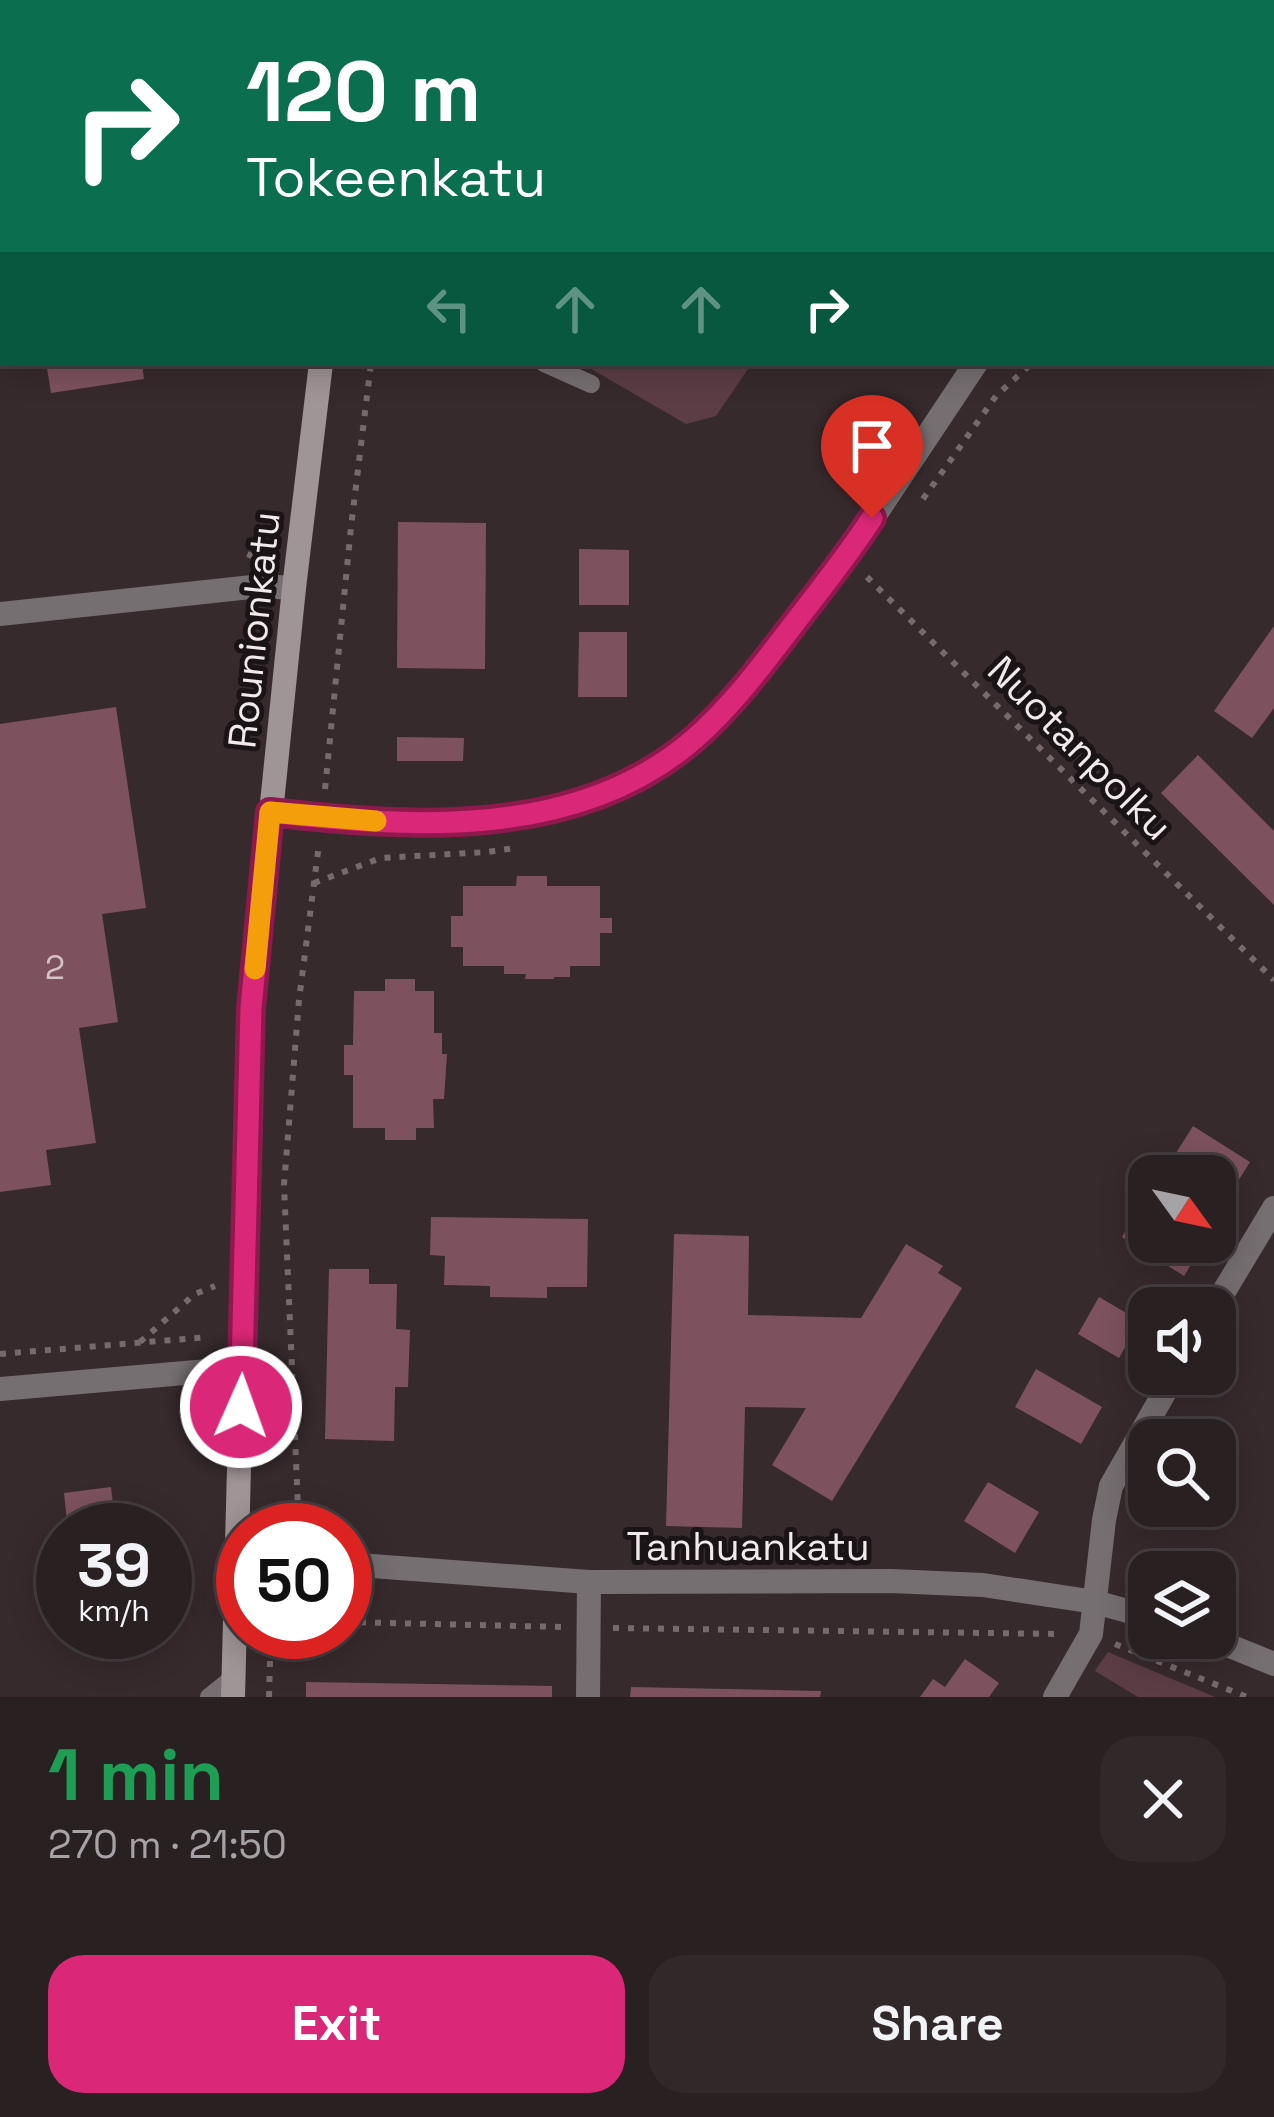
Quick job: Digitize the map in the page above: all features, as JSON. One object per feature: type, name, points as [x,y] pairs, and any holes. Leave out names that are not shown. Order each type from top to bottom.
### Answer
[{"type":"main road","name":"Rounionkatu","points":[[241,1503],[251,1008],[322,366]]},
{"type":"street","points":[[270,812],[431,824],[532,815],[640,776],[691,742],[738,695],[847,557],[974,366]]},
{"type":"street","points":[[0,614],[261,586],[294,589]]},
{"type":"street","points":[[1227,1287],[1274,1208]]},
{"type":"street","points":[[0,1389],[242,1368]]},
{"type":"street","points":[[1055,1697],[1091,1634],[1112,1486],[1162,1395]]},
{"type":"street","name":"Tanhuankatu","points":[[372,1566],[589,1582],[982,1585],[1128,1611]]},
{"type":"street","points":[[589,1582],[589,1697]]},
{"type":"street","points":[[1236,1649],[1274,1664]]},
{"type":"lane","points":[[551,366],[591,384]]},
{"type":"lane","points":[[209,1697],[234,1687]]},
{"type":"path","points":[[297,1503],[284,1185],[299,1000],[371,366]]},
{"type":"path","name":"Nuotanpolku","points":[[847,557],[1274,980]]},
{"type":"path","points":[[137,1344],[195,1294],[213,1286]]},
{"type":"path","points":[[0,1354],[208,1337]]},
{"type":"path","points":[[372,1623],[1091,1634],[1247,1697]]},
{"type":"path","points":[[269,1697],[271,1659]]},
{"type":"shaded area","points":[[586,366],[750,366],[716,416],[686,424]]},
{"type":"shaded area","points":[[1108,1652],[1215,1697],[1138,1697],[1095,1671]]},
{"type":"building","points":[[38,366],[142,366],[144,379],[51,393],[47,368]]},
{"type":"building","points":[[398,522],[486,523],[485,669],[397,668]]},
{"type":"building","points":[[579,549],[629,550],[629,605],[579,605]]},
{"type":"building","points":[[1274,626],[1274,708],[1252,738],[1214,711]]},
{"type":"building","points":[[579,632],[627,632],[627,697],[578,697]]},
{"type":"building","points":[[116,707],[146,908],[102,914],[118,1022],[79,1028],[96,1143],[46,1150],[51,1185],[0,1192],[0,724]]},
{"type":"building","points":[[397,737],[464,738],[463,761],[397,761]]},
{"type":"building","points":[[1198,755],[1274,831],[1274,905],[1161,793]]},
{"type":"building","points":[[517,876],[547,876],[547,886],[600,886],[600,918],[612,918],[612,933],[600,933],[600,966],[570,966],[570,977],[525,979],[526,974],[504,974],[504,966],[463,966],[463,947],[451,947],[451,916],[463,916],[463,886],[516,886]]},
{"type":"building","points":[[385,979],[415,979],[415,991],[434,991],[434,1033],[442,1033],[442,1054],[447,1054],[444,1099],[433,1099],[434,1128],[416,1128],[416,1140],[385,1140],[385,1128],[353,1128],[353,1075],[344,1075],[344,1045],[353,1045],[354,991],[385,991]]},
{"type":"building","points":[[1193,1126],[1250,1162],[1236,1184],[1236,1155],[1175,1155]]},
{"type":"building","points":[[431,1217],[588,1219],[587,1287],[547,1287],[547,1298],[490,1297],[490,1286],[444,1285],[445,1256],[430,1255]]},
{"type":"building","points":[[674,1234],[749,1236],[748,1315],[861,1318],[906,1244],[943,1266],[938,1273],[962,1288],[832,1501],[772,1465],[806,1408],[745,1407],[742,1528],[666,1526]]},
{"type":"building","points":[[1163,1263],[1192,1263],[1184,1276]]},
{"type":"building","points":[[329,1269],[369,1269],[369,1284],[397,1284],[396,1329],[410,1330],[408,1387],[395,1387],[394,1441],[325,1439]]},
{"type":"building","points":[[1099,1297],[1128,1314],[1128,1342],[1119,1358],[1078,1334]]},
{"type":"building","points":[[1036,1369],[1102,1407],[1081,1444],[1015,1407]]},
{"type":"building","points":[[988,1482],[1039,1512],[1015,1553],[964,1521]]},
{"type":"building","points":[[111,1487],[113,1503],[65,1503],[64,1493]]},
{"type":"building","points":[[965,1659],[999,1683],[989,1697],[920,1697],[933,1679],[945,1687]]},
{"type":"building","points":[[306,1682],[552,1686],[552,1697],[306,1697]]},
{"type":"building","points":[[631,1687],[821,1691],[820,1697],[630,1697]]},
{"type":"slow traffic","points":[[255,969],[270,812],[376,821]]},
{"type":"route","points":[[241,1407],[251,1008],[270,812],[431,824],[532,815],[640,776],[691,742],[738,695],[847,557],[872,518]]}]
